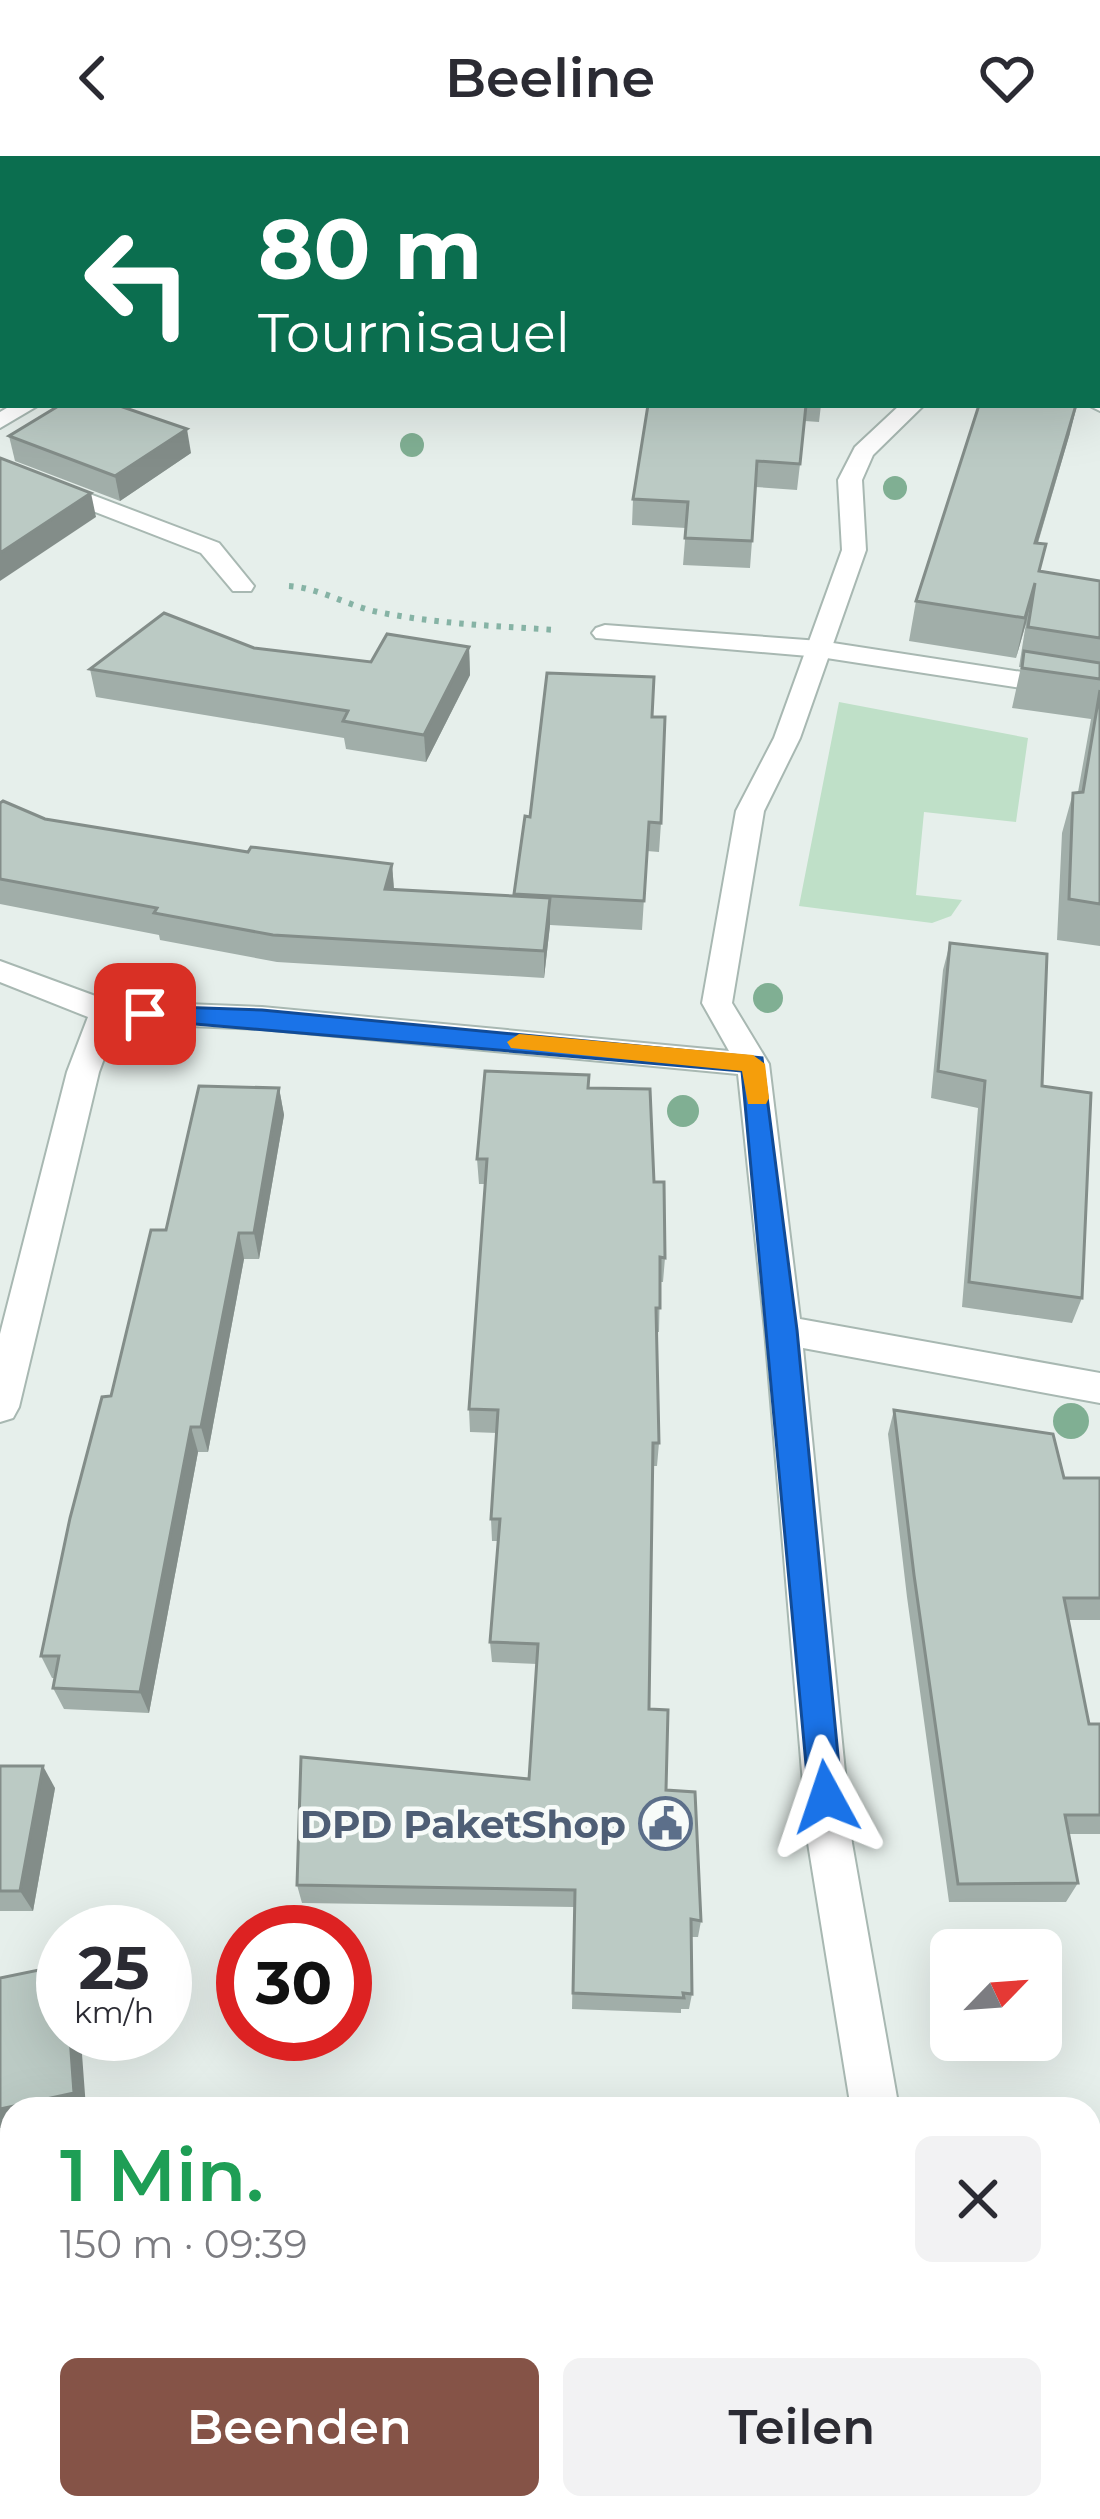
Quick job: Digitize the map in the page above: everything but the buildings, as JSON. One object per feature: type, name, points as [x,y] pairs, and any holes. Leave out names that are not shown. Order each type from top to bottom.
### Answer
[{"type":"street","points":[[872,2097],[830,1843],[783,1330],[753,1064],[717,1003],[750,811],[787,738],[854,550],[850,480],[863,452],[911,408]]},
{"type":"street","points":[[0,467],[210,548],[242,586]]},
{"type":"street","points":[[605,633],[820,650],[1100,692]]},
{"type":"street","points":[[0,971],[106,1012],[262,1018],[753,1064]]},
{"type":"street","points":[[0,1407],[83,1072],[106,1012]]},
{"type":"street","points":[[783,1330],[1100,1388]]},
{"type":"path","points":[[242,586],[306,586],[349,606],[427,622],[605,633]]},
{"type":"green space","points":[[839,702],[1028,738],[1016,822],[924,812],[916,895],[962,900],[951,916],[932,923],[799,906]]},
{"type":"slow traffic","points":[[519,1042],[753,1064],[757,1098]]},
{"type":"place","name":"DPD PaketShop","points":[[665,1824]]},
{"type":"route","points":[[145,1014],[262,1018],[753,1064],[826,1797]]}]
